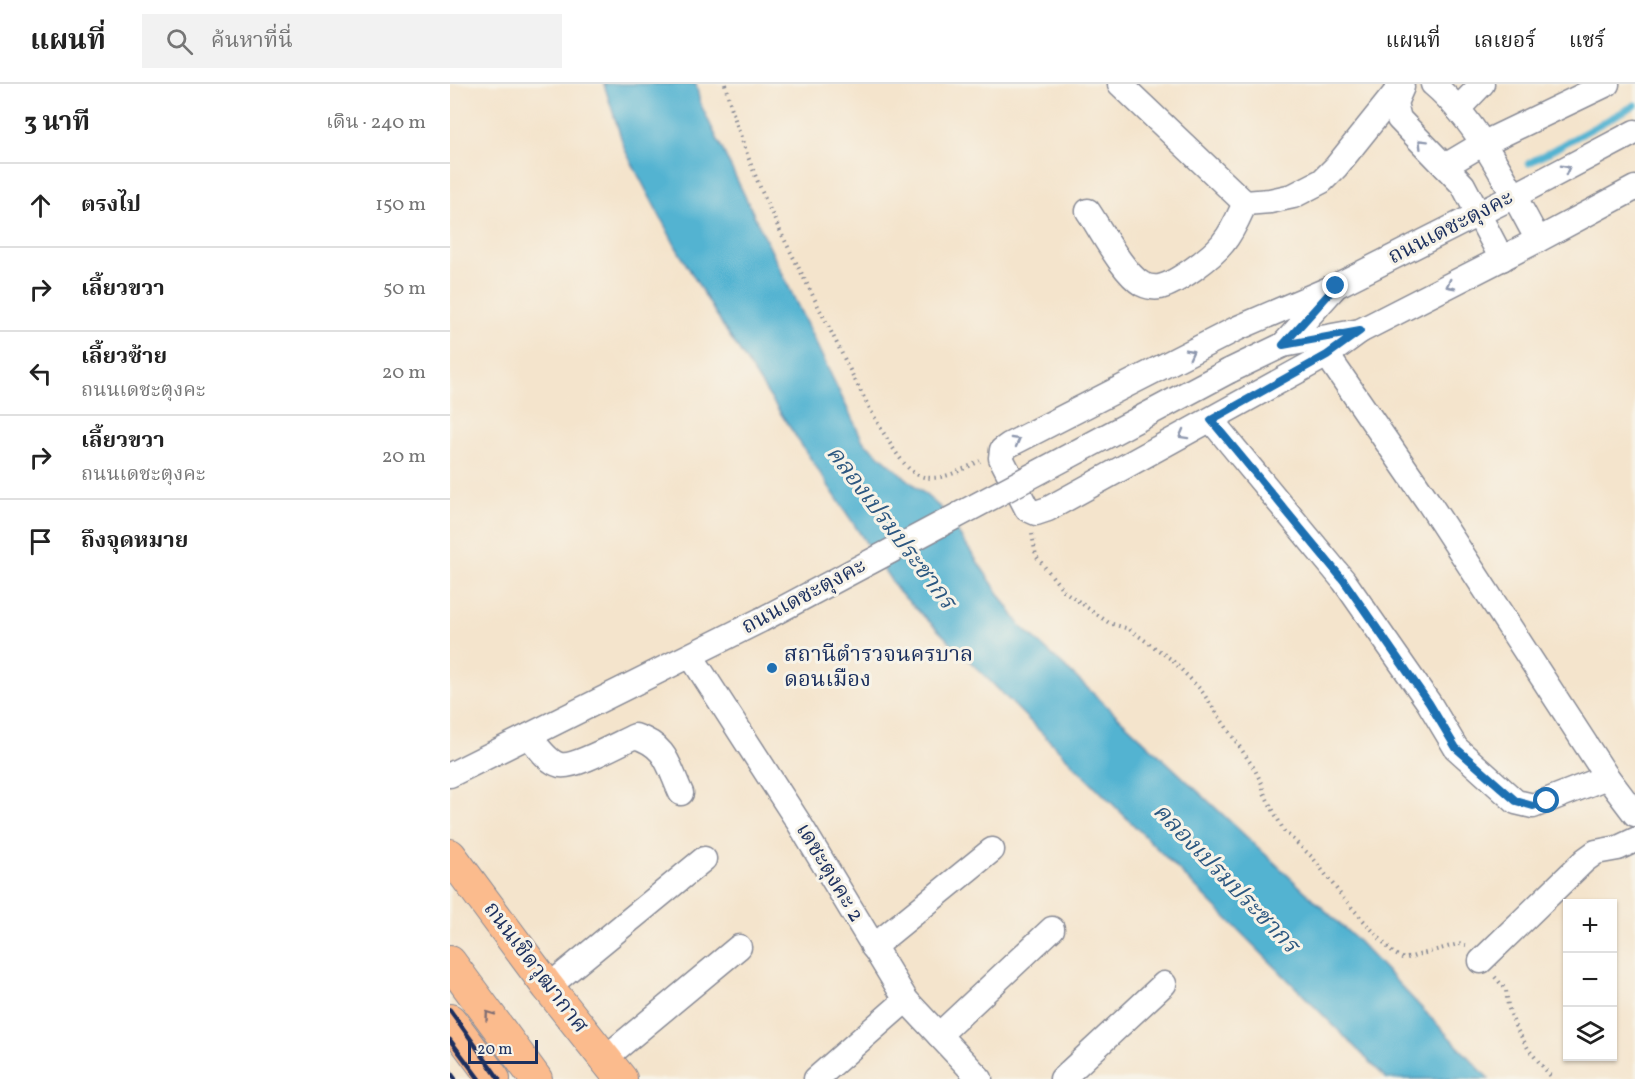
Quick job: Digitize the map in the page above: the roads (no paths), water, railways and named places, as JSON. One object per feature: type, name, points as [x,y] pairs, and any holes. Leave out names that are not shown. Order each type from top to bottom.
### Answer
[{"type":"main road","name":"ถนนเชิดวุฒากาศ","points":[[450,855],[548,987],[613,1069]]},
{"type":"main road","points":[[450,962],[536,1079]]},
{"type":"main road","points":[[450,1020],[494,1079]]},
{"type":"street","points":[[1120,84],[1245,203]]},
{"type":"street","points":[[1433,84],[1458,109],[1499,171],[1538,240]]},
{"type":"street","points":[[1458,109],[1482,84]]},
{"type":"street","points":[[1445,166],[1499,171],[1607,84]]},
{"type":"street","points":[[1245,203],[1293,196],[1322,180],[1336,167],[1404,86]]},
{"type":"street","points":[[1404,86],[1395,103],[1399,119],[1445,166],[1471,200],[1502,259]]},
{"type":"street","name":"ถนนเดชะตุงคะ","points":[[1283,345],[1336,286],[1471,200],[1499,171],[1635,132]]},
{"type":"street","name":"ถนนเดชะตุงคะ","points":[[450,775],[692,656],[1229,371],[1283,345],[1360,331],[1635,188]]},
{"type":"street","points":[[1088,210],[1130,275],[1142,284],[1153,288],[1163,286],[1210,256],[1224,243],[1245,203]]},
{"type":"street","points":[[1336,286],[1238,328],[1009,444],[1002,450],[1001,458],[1027,509],[1036,513],[1048,509],[1327,355],[1360,331]]},
{"type":"street","points":[[1327,355],[1429,503],[1607,777],[1635,814]]},
{"type":"street","points":[[1211,420],[1344,581],[1429,703],[1456,748],[1516,801],[1533,806],[1607,777]]},
{"type":"street","name":"เดชะตุงคะ 2","points":[[692,656],[799,823],[906,1000],[980,1079]]},
{"type":"street","points":[[530,736],[542,752],[558,765],[572,765],[635,736],[648,740],[656,744],[662,753],[681,793]]},
{"type":"street","points":[[1481,961],[1585,860],[1596,852],[1618,848],[1635,840]]},
{"type":"street","points":[[873,947],[992,850]]},
{"type":"street","points":[[548,987],[704,860]]},
{"type":"street","points":[[939,1035],[1052,929]]},
{"type":"street","points":[[613,1069],[739,947]]},
{"type":"street","points":[[1062,1079],[1164,984]]},
{"type":"street","points":[[816,1079],[906,1000]]},
{"type":"water","name":"คลองเปรมประชากร","points":[[604,84],[696,84],[700,103],[863,441],[942,509],[1020,625],[1359,942],[1489,1079],[1387,1079],[898,591],[723,326],[676,247],[625,150]]},
{"type":"waterway","points":[[1529,163],[1635,105]]},
{"type":"railway","points":[[450,1010],[499,1079]]},
{"type":"railway","points":[[450,1040],[479,1079]]},
{"type":"railway","points":[[450,1072],[455,1079]]},
{"type":"place","name":"สถานีตำรวจนครบาล ดอนเมือง","points":[[772,668]]}]
